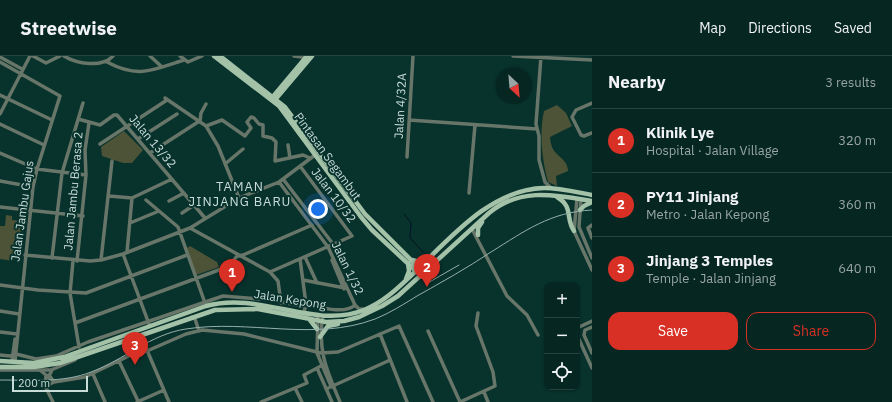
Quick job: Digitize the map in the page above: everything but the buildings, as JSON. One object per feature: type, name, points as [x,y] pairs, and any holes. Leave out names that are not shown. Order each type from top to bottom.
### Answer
[{"type":"main road","name":"Pintasan Segambut","points":[[214,56],[285,108],[374,225],[419,272]]},
{"type":"main road","name":"Pintasan Segambut","points":[[220,56],[273,99],[372,230],[409,261]]},
{"type":"main road","points":[[273,99],[305,58],[312,56]]},
{"type":"main road","points":[[261,88],[269,91],[280,91]]},
{"type":"main road","points":[[280,91],[281,99],[285,108]]},
{"type":"main road","points":[[309,139],[316,152],[315,155]]},
{"type":"main road","name":"Jalan Kepong","points":[[0,365],[34,367],[52,365],[215,310],[246,308],[320,321],[344,321],[359,317],[382,306],[398,296],[434,254],[486,208],[512,194],[534,189],[551,188],[592,196]]},
{"type":"main road","points":[[561,190],[564,193],[579,198],[592,196]]},
{"type":"main road","name":"Jalan Kepong","points":[[0,361],[27,363],[48,361],[205,304],[251,302],[305,308],[320,315],[344,315],[366,310],[383,300],[404,282],[419,272],[504,202],[523,196],[541,194],[579,198],[592,202]]},
{"type":"main road","points":[[556,196],[562,199],[568,208],[570,223],[574,231]]},
{"type":"main road","points":[[580,210],[592,202]]},
{"type":"main road","points":[[404,282],[409,273],[409,261],[420,262],[434,254],[473,227],[486,208]]},
{"type":"main road","points":[[464,235],[471,233],[477,236],[479,226],[489,213]]},
{"type":"main road","points":[[309,319],[316,329]]},
{"type":"main road","points":[[319,341],[328,326],[344,321]]},
{"type":"main road","points":[[79,349],[134,335],[141,336]]},
{"type":"main road","points":[[27,363],[27,360],[30,358]]},
{"type":"main road","points":[[0,365],[13,362],[34,367]]},
{"type":"street","points":[[0,114],[22,69],[31,56],[46,63],[58,57]]},
{"type":"street","points":[[64,56],[70,60],[93,64],[107,62],[119,68],[143,72],[184,60]]},
{"type":"street","points":[[107,62],[113,56]]},
{"type":"street","points":[[150,56],[162,67]]},
{"type":"street","points":[[180,56],[184,60],[192,62],[202,56]]},
{"type":"street","points":[[294,56],[305,58]]},
{"type":"street","name":"Jalan 4/32A","points":[[407,157],[413,56]]},
{"type":"street","points":[[513,56],[584,58],[592,60]]},
{"type":"street","points":[[0,57],[22,69]]},
{"type":"street","points":[[541,57],[536,124],[539,160],[546,184],[551,188]]},
{"type":"street","points":[[0,62],[20,73]]},
{"type":"street","name":"Jalan Jambu Gajus","points":[[13,362],[33,187],[44,145],[60,98],[59,94],[46,89],[20,73]]},
{"type":"street","points":[[0,95],[52,120]]},
{"type":"street","points":[[100,144],[166,99],[206,126],[218,146],[239,198]]},
{"type":"street","points":[[592,103],[576,110],[572,117],[581,135],[584,136],[592,133]]},
{"type":"street","points":[[52,258],[62,173],[84,104]]},
{"type":"street","points":[[150,153],[199,122],[201,113],[206,104]]},
{"type":"street","points":[[138,139],[177,114]]},
{"type":"street","name":"Jalan 13/32","points":[[89,123],[100,125],[116,115],[205,218]]},
{"type":"street","points":[[206,126],[222,120],[245,136],[251,128],[248,119],[254,118],[258,124],[263,125],[263,136],[272,138],[276,142],[275,161],[306,155],[310,158]]},
{"type":"street","points":[[78,119],[89,123]]},
{"type":"street","points":[[409,120],[537,129]]},
{"type":"street","name":"Jalan Jambu Berasa 2","points":[[79,349],[70,293],[83,216],[86,175],[85,150],[89,123]]},
{"type":"street","points":[[0,124],[44,145]]},
{"type":"street","points":[[469,193],[475,124]]},
{"type":"street","points":[[288,145],[290,158]]},
{"type":"street","points":[[225,164],[242,149]]},
{"type":"street","points":[[0,153],[37,169],[86,175]]},
{"type":"street","points":[[25,255],[75,261],[102,260],[125,253],[190,228],[239,198],[279,182],[315,155]]},
{"type":"street","points":[[102,260],[112,161]]},
{"type":"street","name":"Jalan 10/32","points":[[300,166],[352,236],[333,244]]},
{"type":"street","points":[[534,189],[540,186],[544,178]]},
{"type":"street","points":[[109,196],[132,198],[172,179]]},
{"type":"street","points":[[270,272],[333,244],[282,179]]},
{"type":"street","points":[[0,181],[33,187]]},
{"type":"street","name":"Jalan 1/32","points":[[279,182],[328,247],[355,305],[358,308],[363,309],[383,300]]},
{"type":"street","points":[[169,201],[184,193]]},
{"type":"street","points":[[132,198],[125,253],[150,324]]},
{"type":"street","points":[[579,198],[579,227],[592,255],[586,257]]},
{"type":"street","points":[[579,198],[574,231],[592,270]]},
{"type":"street","points":[[146,200],[174,222],[180,232],[205,304],[227,296],[281,302],[305,308],[333,309],[349,308],[355,305]]},
{"type":"street","points":[[182,213],[194,205]]},
{"type":"street","points":[[0,207],[83,216]]},
{"type":"street","points":[[130,223],[159,211]]},
{"type":"street","points":[[75,323],[141,300],[230,265],[237,256],[312,225]]},
{"type":"street","points":[[592,225],[588,228],[592,238]]},
{"type":"street","points":[[473,227],[507,296],[526,315],[538,335]]},
{"type":"street","points":[[190,228],[270,272],[278,281],[281,302]]},
{"type":"street","points":[[323,249],[328,251],[346,288]]},
{"type":"street","points":[[0,285],[70,293],[86,293],[187,255]]},
{"type":"street","points":[[305,257],[317,283]]},
{"type":"street","points":[[300,259],[305,308]]},
{"type":"street","points":[[303,280],[346,288]]},
{"type":"street","name":"Jalan 1/32","points":[[344,315],[354,311],[355,305]]},
{"type":"street","points":[[0,311],[19,314]]},
{"type":"street","points":[[428,331],[460,402],[495,386],[493,372],[476,326],[478,313]]},
{"type":"street","points":[[320,315],[319,367],[332,402]]},
{"type":"street","points":[[192,318],[195,319],[200,331]]},
{"type":"street","points":[[580,326],[592,320]]},
{"type":"street","points":[[320,321],[316,329],[319,341],[327,350],[334,352]]},
{"type":"street","points":[[47,389],[50,384],[54,382],[78,379],[93,374],[135,353],[147,350],[186,334],[200,331],[230,331],[319,353],[334,352],[400,326],[433,402]]},
{"type":"street","points":[[592,327],[586,330],[584,335],[592,353]]},
{"type":"street","points":[[0,332],[17,334]]},
{"type":"street","points":[[380,334],[407,402]]},
{"type":"street","points":[[141,336],[169,402]]},
{"type":"street","points":[[126,341],[147,350]]},
{"type":"street","points":[[304,349],[309,349],[319,341]]},
{"type":"street","points":[[580,341],[592,368]]},
{"type":"street","points":[[135,353],[142,347]]},
{"type":"street","name":"Jalan Kepong","points":[[14,354],[30,358],[50,357],[79,349]]},
{"type":"street","points":[[319,353],[340,402]]},
{"type":"street","points":[[0,355],[5,356],[14,354]]},
{"type":"street","points":[[0,370],[53,370],[79,357]]},
{"type":"street","points":[[326,389],[388,362],[390,358]]},
{"type":"street","points":[[119,361],[137,402],[164,390]]},
{"type":"street","points":[[319,367],[333,387]]},
{"type":"street","points":[[261,402],[307,383],[304,375],[319,367]]},
{"type":"street","points":[[47,389],[49,375],[53,370]]},
{"type":"street","points":[[41,371],[46,375],[47,389],[53,402]]},
{"type":"street","points":[[93,374],[105,402]]},
{"type":"street","points":[[49,375],[54,382]]},
{"type":"street","points":[[295,388],[302,402]]},
{"type":"street","points":[[484,392],[488,402]]},
{"type":"green space","points":[[557,105],[566,113],[572,126],[550,137],[552,147],[566,164],[568,171],[556,176],[557,186],[548,182],[541,138],[544,111]]},
{"type":"green space","points":[[124,131],[143,150],[132,163],[123,163],[102,156],[101,147]]},
{"type":"green space","points":[[6,215],[12,216],[12,220],[24,221],[23,234],[17,233],[14,261],[0,259],[0,226],[5,226]]},
{"type":"green space","points":[[190,246],[217,262],[219,267],[196,275],[187,248]]},
{"type":"waterway","points":[[404,214],[411,223],[410,238],[426,255]]},
{"type":"railway","points":[[0,380],[46,380],[80,376],[103,367],[161,336],[186,329],[234,326],[305,330],[352,326],[375,319],[391,311],[538,224],[563,214],[592,210]]},
{"type":"railway","points":[[426,284],[459,265]]},
{"type":"place","name":"PY11 Jinjang","points":[[427,287]]},
{"type":"place","name":"Klinik Lye","points":[[232,292]]},
{"type":"place","name":"Jinjang 3 Temples","points":[[135,365]]},
{"type":"district","name":"TAMAN JINJANG BARU","points":[[240,194]]}]
